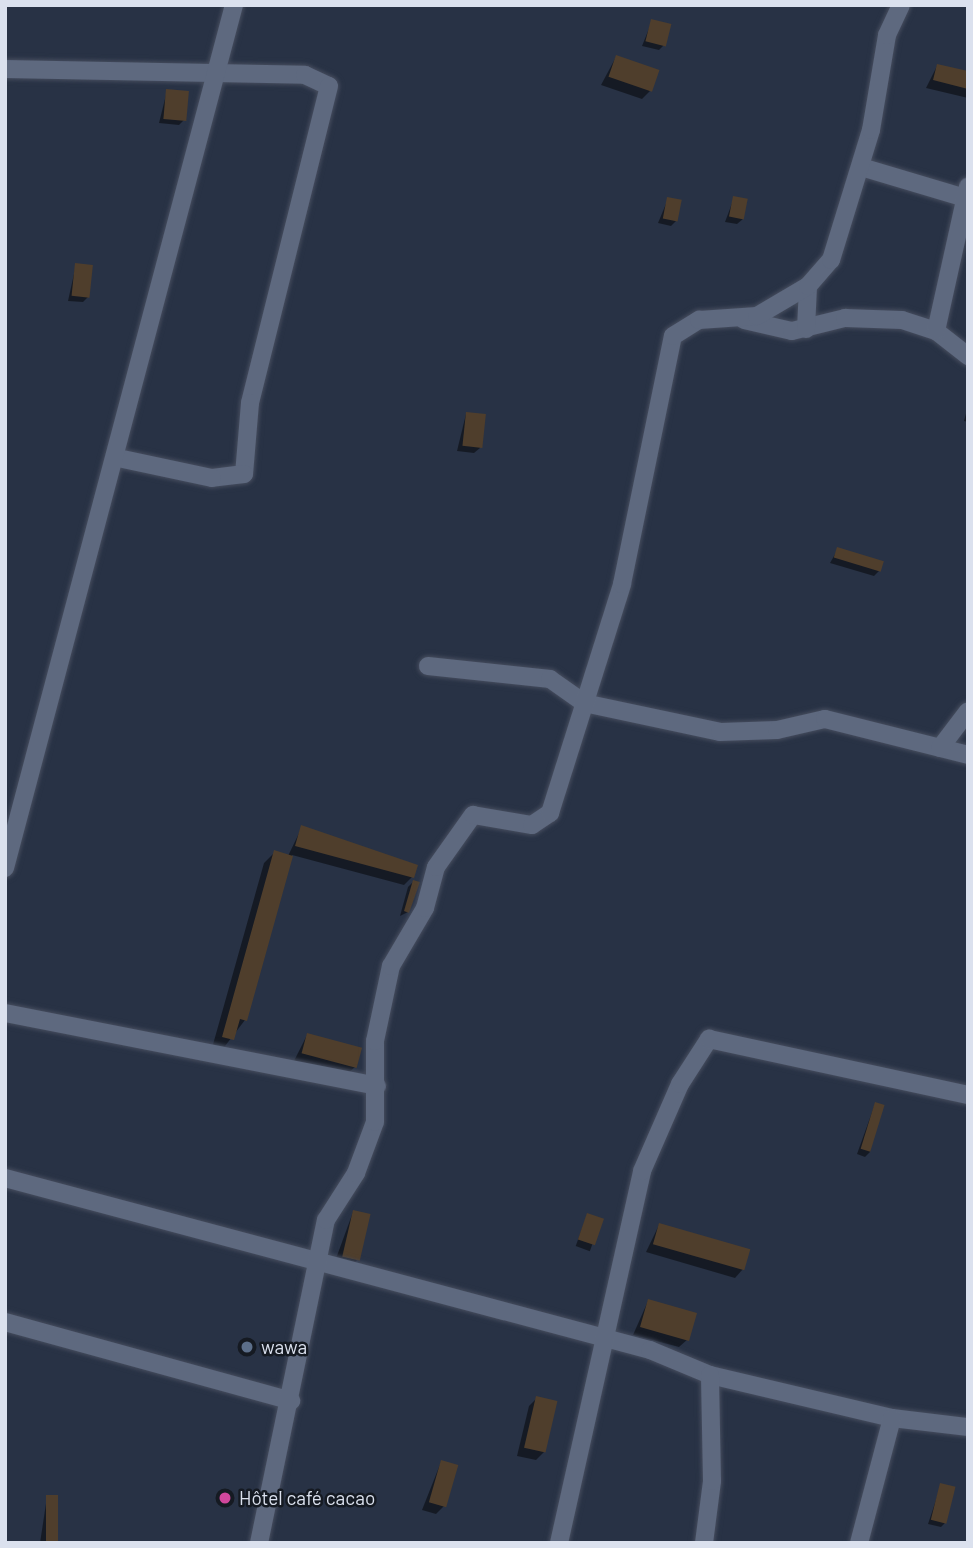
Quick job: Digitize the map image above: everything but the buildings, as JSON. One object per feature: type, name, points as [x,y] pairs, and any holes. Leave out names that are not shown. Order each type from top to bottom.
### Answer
[{"type":"street","points":[[6,860],[118,458],[218,78],[234,5]]},
{"type":"street","points":[[744,320],[808,286],[837,249],[861,167],[883,51],[901,5]]},
{"type":"street","points":[[5,69],[218,78],[313,76],[330,86],[250,403],[248,464],[233,480],[118,458]]},
{"type":"street","points":[[861,167],[967,193],[936,331]]},
{"type":"street","points":[[806,329],[808,286]]},
{"type":"street","points":[[260,1543],[322,1264],[326,1220],[370,1139],[377,1086],[375,1041],[391,966],[425,908],[436,867],[473,816],[520,824],[545,820],[556,803],[628,559],[673,336],[699,320],[744,320],[776,330],[806,329],[860,317],[936,331],[968,356]]},
{"type":"street","points":[[428,666],[551,679],[584,703],[720,732],[835,720],[968,755]]},
{"type":"street","points":[[940,748],[968,710]]},
{"type":"street","points":[[5,1013],[377,1086]]},
{"type":"street","points":[[559,1543],[642,1171],[688,1066],[709,1039],[968,1095]]},
{"type":"street","points":[[5,1178],[603,1338],[710,1375],[892,1418],[968,1427]]},
{"type":"street","points":[[5,1322],[290,1401]]},
{"type":"street","points":[[704,1543],[712,1481],[710,1375]]},
{"type":"street","points":[[859,1543],[892,1418]]},
{"type":"place","name":"wawa","points":[[247,1347]]},
{"type":"place","name":"Hôtel café cacao","points":[[225,1498]]}]
